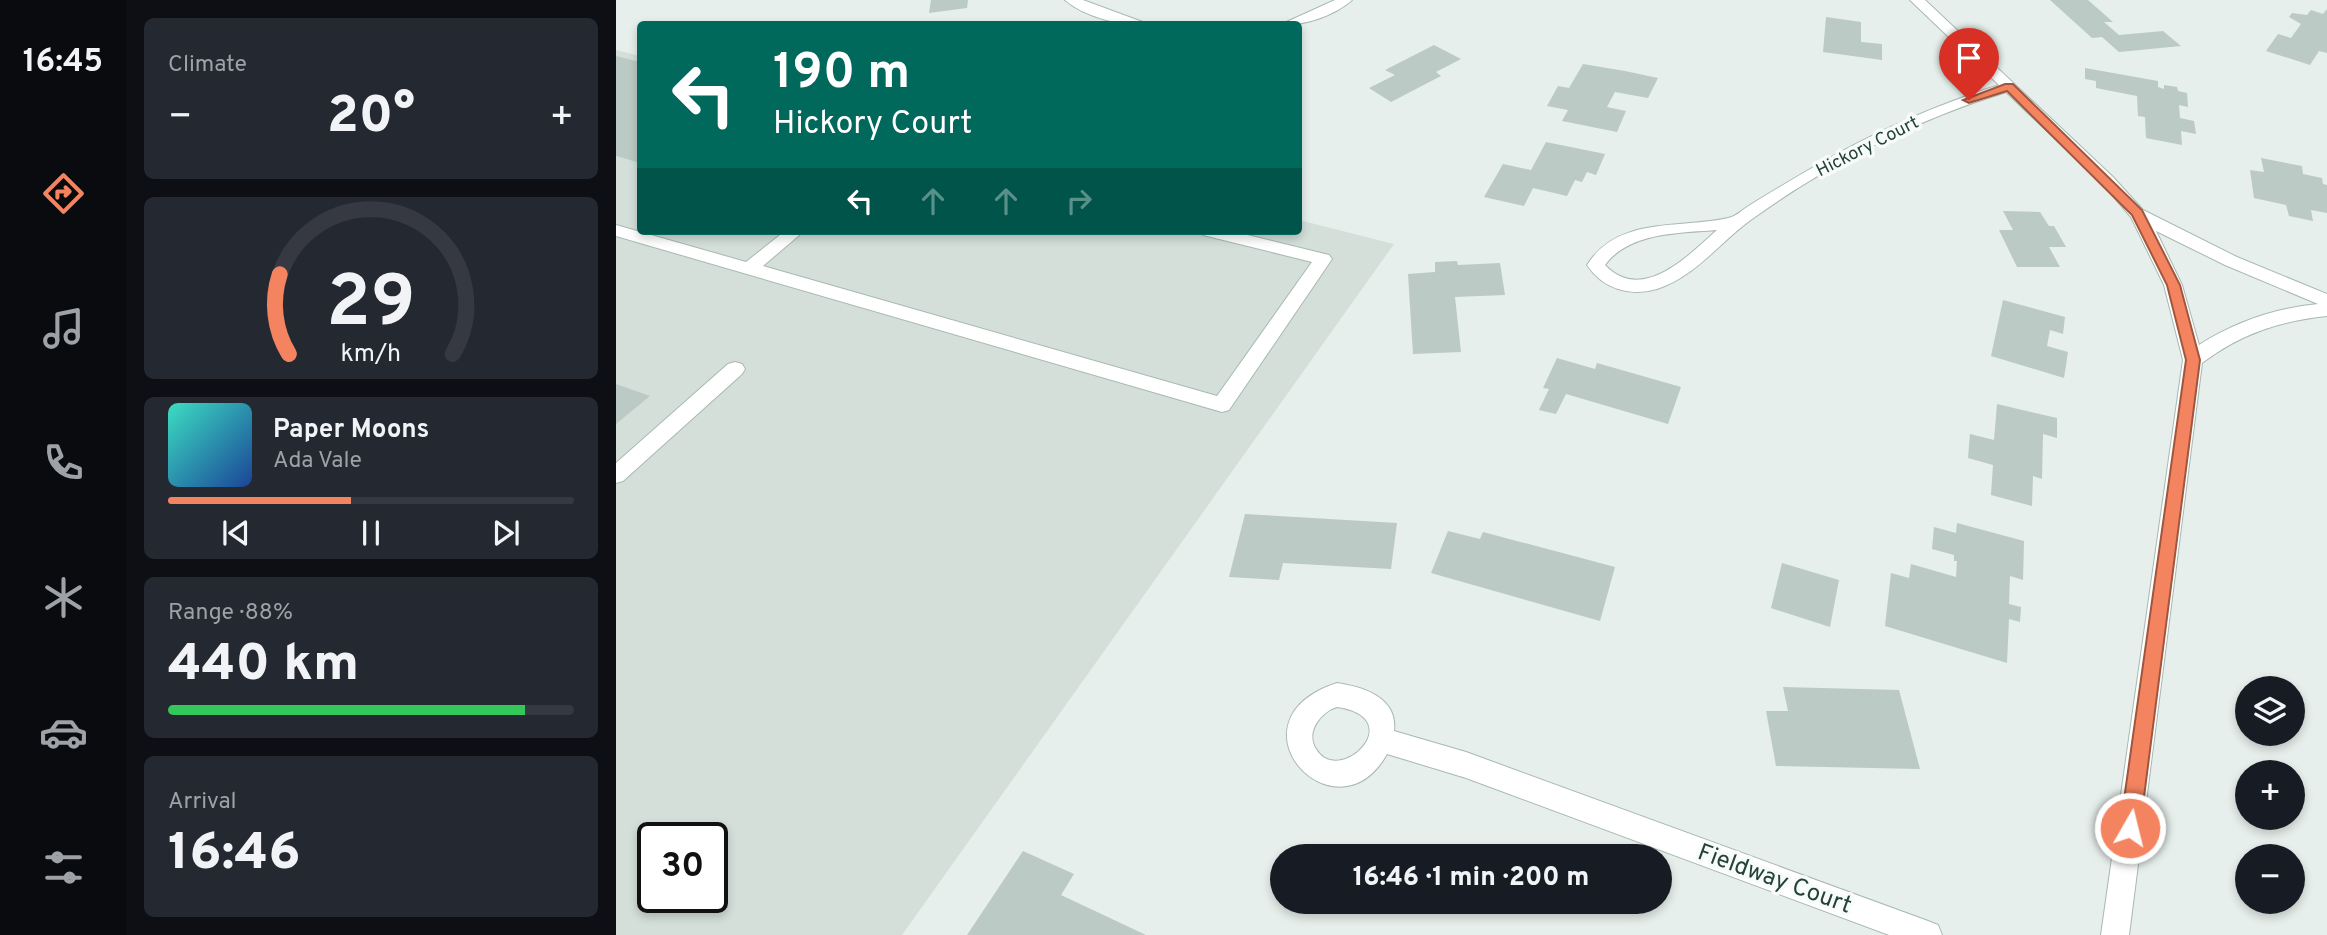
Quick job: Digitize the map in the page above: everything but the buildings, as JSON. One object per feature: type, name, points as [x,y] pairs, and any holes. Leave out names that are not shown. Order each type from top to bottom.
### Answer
[{"type":"street","points":[[1072,0],[1113,18],[1127,21]]},
{"type":"street","points":[[1299,21],[1315,16],[1345,0]]},
{"type":"street","points":[[1917,0],[2137,213],[2186,241],[2327,301]]},
{"type":"street","name":"Hickory Court","points":[[1733,223],[1642,234],[1611,246],[1600,256],[1596,265],[1603,276],[1612,281],[1624,285],[1649,285],[1683,268],[1733,223],[1818,170],[1955,104],[2009,87]]},
{"type":"street","points":[[2115,935],[2193,360],[2174,285],[2137,213]]},
{"type":"street","points":[[616,230],[1222,405],[1323,259],[1225,235]]},
{"type":"street","points":[[747,270],[791,235]]},
{"type":"street","points":[[2193,360],[2214,343],[2236,331],[2298,312],[2327,310]]},
{"type":"street","points":[[616,475],[736,369]]},
{"type":"street","name":"Fieldway Court","points":[[1382,740],[1466,765],[1928,935]]},
{"type":"shaded area","points":[[616,50],[637,55],[637,235],[1302,235],[1302,221],[1394,244],[902,935],[616,935]]},
{"type":"route","points":[[1969,100],[2009,87],[2098,172],[2137,213],[2156,246],[2174,285],[2187,329],[2193,360],[2130,828]]}]
